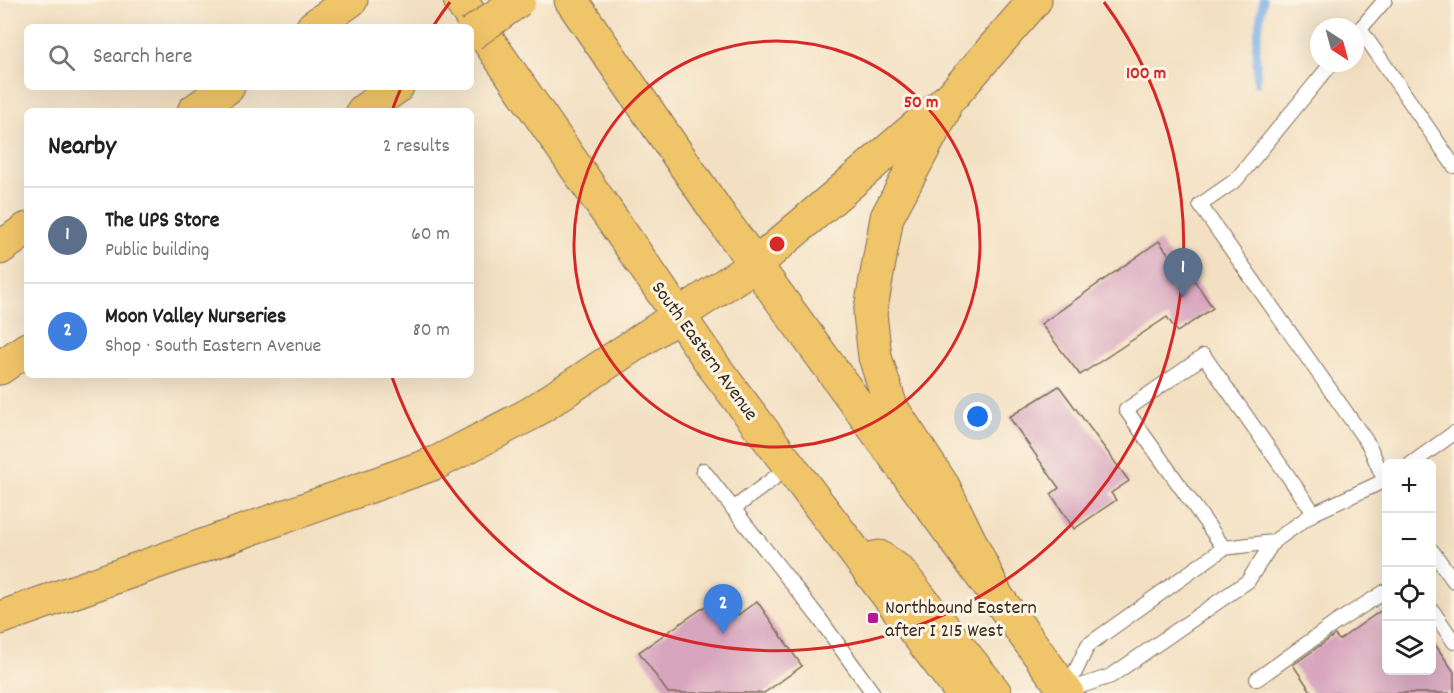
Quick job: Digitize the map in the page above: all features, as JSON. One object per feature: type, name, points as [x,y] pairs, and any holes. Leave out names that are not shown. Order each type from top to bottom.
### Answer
[{"type":"main road","name":"South Eastern Avenue","points":[[460,0],[680,316],[861,561],[962,693]]},
{"type":"main road","points":[[474,32],[519,0]]},
{"type":"main road","points":[[571,0],[756,264],[1065,692]]},
{"type":"main road","points":[[0,618],[438,462],[530,414],[756,264],[952,96],[1035,0]]},
{"type":"main road","points":[[198,108],[224,90]]},
{"type":"main road","points":[[367,108],[393,90]]},
{"type":"main road","points":[[952,96],[887,217],[870,314],[875,357],[891,407],[943,486],[996,595]]},
{"type":"main road","points":[[0,248],[24,231]]},
{"type":"main road","points":[[0,368],[24,351]]},
{"type":"main road","points":[[861,561],[879,557],[899,571],[995,693]]},
{"type":"lane","points":[[1364,25],[1385,0]]},
{"type":"lane","points":[[1364,40],[1454,166]]},
{"type":"lane","points":[[1325,72],[1236,180],[1200,205],[1369,445],[1382,473]]},
{"type":"lane","points":[[1224,548],[1126,410],[1204,356],[1314,513]]},
{"type":"lane","points":[[1418,459],[1454,433]]},
{"type":"lane","points":[[733,508],[790,466]]},
{"type":"lane","points":[[702,470],[819,618],[873,693]]},
{"type":"lane","points":[[1065,692],[1111,676],[1248,581],[1273,542],[1314,513],[1382,484]]},
{"type":"lane","points":[[1065,692],[1088,645],[1224,548],[1273,542]]},
{"type":"lane","points":[[1436,557],[1454,580]]},
{"type":"lane","points":[[1257,679],[1337,622],[1382,594]]},
{"type":"lane","points":[[1436,617],[1454,642]]},
{"type":"building","points":[[1159,241],[1179,269],[1184,265],[1213,308],[1177,332],[1167,317],[1080,375],[1041,324]]},
{"type":"building","points":[[1059,386],[1129,481],[1111,493],[1116,500],[1074,529],[1051,494],[1059,488],[1009,417]]},
{"type":"building","points":[[723,594],[738,615],[757,601],[802,666],[764,693],[668,693],[639,652]]},
{"type":"building","points":[[1382,610],[1382,675],[1436,675],[1436,646],[1454,672],[1454,693],[1312,693],[1293,665],[1335,635],[1339,640]]},
{"type":"waterway","points":[[1257,83],[1256,46],[1263,0]]},
{"type":"place","name":"The UPS Store","points":[[1183,298]]},
{"type":"place","name":"Northbound Eastern after I 215 West","points":[[873,618]]},
{"type":"place","name":"Moon Valley Nurseries","points":[[723,634]]}]
